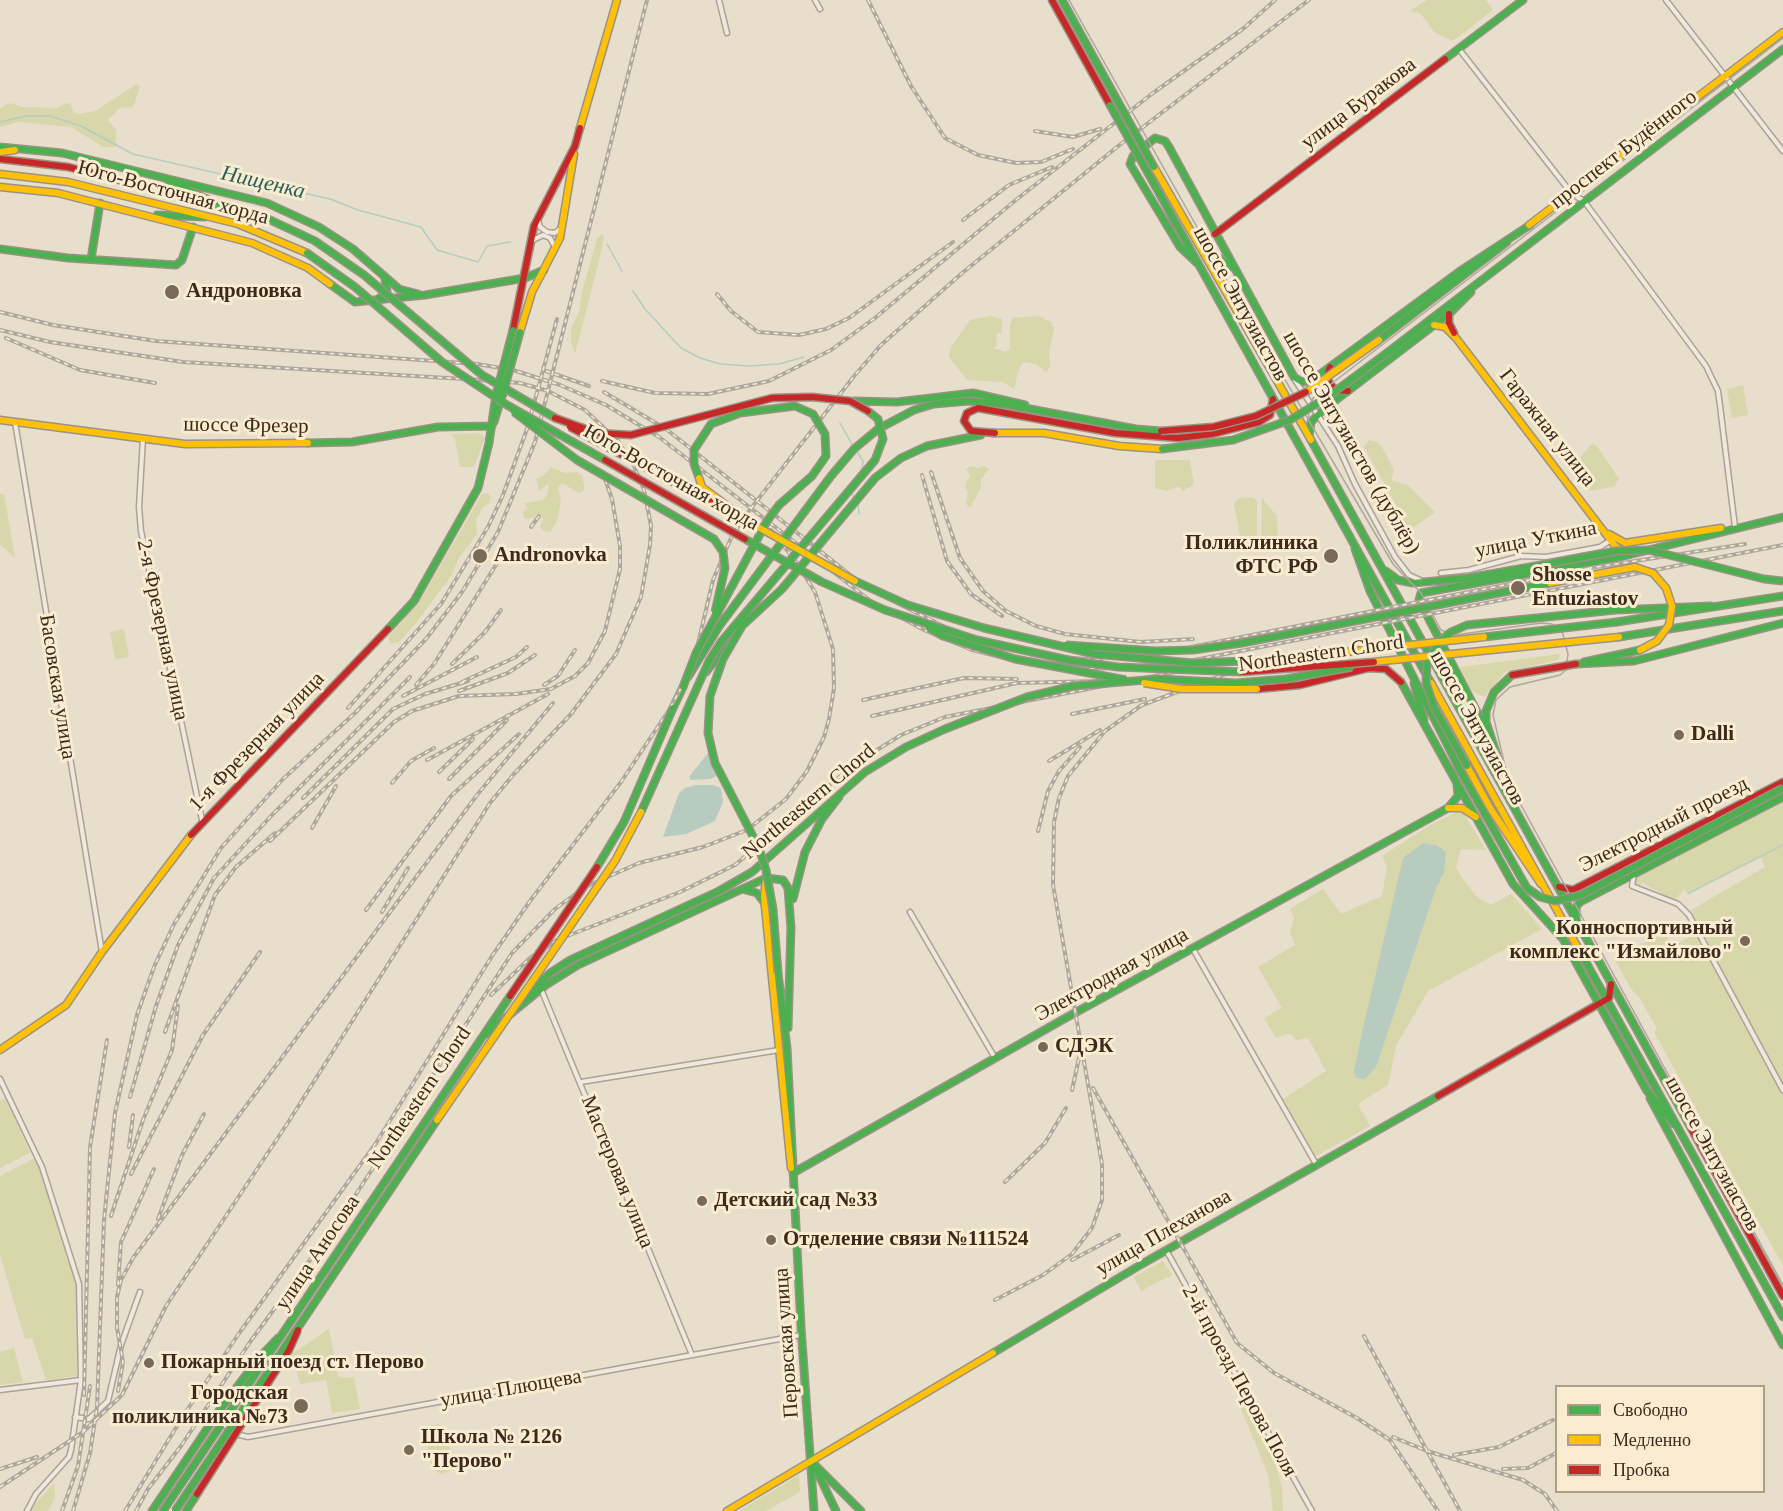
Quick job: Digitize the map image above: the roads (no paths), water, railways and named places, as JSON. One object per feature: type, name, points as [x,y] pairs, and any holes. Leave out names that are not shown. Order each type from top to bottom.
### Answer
[{"type":"main road","points":[[517,331],[532,292],[555,251],[564,225],[575,146],[617,0]]},
{"type":"main road","name":"шоссе Энтузиастов","points":[[1052,0],[1349,531],[1783,1317]]},
{"type":"main road","name":"шоссе Энтузиастов","points":[[1062,0],[1154,167],[1384,570],[1783,1296]]},
{"type":"main road","name":"улица Буракова","points":[[1215,234],[1523,0]]},
{"type":"main road","name":"проспект Будённого","points":[[1067,417],[1161,431],[1196,430],[1224,425],[1282,405],[1314,388],[1783,32]]},
{"type":"main road","name":"проспект Будённого","points":[[995,433],[1044,433],[1119,446],[1162,449],[1233,440],[1290,420],[1326,398],[1457,302],[1484,278],[1783,49]]},
{"type":"main road","name":"шоссе Энтузиастов (дублёр)","points":[[1199,265],[1180,247],[1130,164],[1133,156],[1155,138],[1165,141],[1294,377]]},
{"type":"main road","points":[[517,331],[530,242],[539,216],[575,146]]},
{"type":"main road","points":[[0,147],[62,153],[239,195],[287,211],[337,238],[399,289],[425,295]]},
{"type":"main road","points":[[0,152],[29,148]]},
{"type":"main road","name":"Юго-Восточная хорда","points":[[0,159],[68,167],[266,218],[315,242],[364,275],[482,375],[555,418],[749,522]]},
{"type":"main road","name":"Юго-Восточная хорда","points":[[0,174],[68,182],[211,218],[263,233],[307,253],[355,287],[442,362],[507,405],[822,582],[920,623],[977,640],[1073,661],[1175,672],[1278,671],[1374,662]]},
{"type":"main road","points":[[154,175],[221,206]]},
{"type":"main road","points":[[0,184],[100,203],[272,250],[308,268],[348,299],[363,303],[525,278],[544,270]]},
{"type":"main road","points":[[91,259],[100,203]]},
{"type":"main road","points":[[146,215],[211,218]]},
{"type":"main road","name":"проспект Будённого","points":[[1294,377],[1306,382],[1331,366],[1460,271],[1530,225]]},
{"type":"main road","points":[[0,249],[176,265],[182,260],[193,227]]},
{"type":"main road","points":[[1194,236],[1238,275]]},
{"type":"main road","points":[[375,301],[387,292],[383,276]]},
{"type":"main road","name":"проспект Будённого","points":[[1308,436],[1311,422],[1317,415],[1450,313],[1457,302]]},
{"type":"main road","name":"Гаражная улица","points":[[1450,313],[1449,323],[1456,338]]},
{"type":"main road","name":"Гаражная улица","points":[[1434,325],[1445,327],[1456,338],[1611,540]]},
{"type":"main road","name":"1-я Фрезерная улица","points":[[0,1050],[60,1011],[202,821],[348,673],[414,601],[475,493],[517,331]]},
{"type":"main road","points":[[1331,366],[1327,375],[1330,385],[1337,390],[1349,390]]},
{"type":"main road","points":[[555,418],[597,433],[631,435],[772,398],[812,397],[849,401],[897,402],[962,393],[1015,401],[1037,411]]},
{"type":"main road","points":[[995,433],[971,431],[964,421],[967,413],[978,408],[1115,433],[1169,438],[1225,432],[1266,419],[1273,404],[1272,395]]},
{"type":"main road","points":[[174,1511],[625,844],[650,794],[694,691],[721,642],[875,460],[881,449],[882,429],[871,411],[849,401]]},
{"type":"main road","points":[[683,687],[720,625],[767,559],[844,460],[878,429],[914,410],[950,402],[990,403],[1037,411],[1067,417],[1115,433]]},
{"type":"main road","points":[[507,405],[540,434],[577,460],[714,539],[723,552],[725,568],[713,620]]},
{"type":"main road","name":"Northeastern Chord","points":[[165,1511],[282,1333],[592,877],[624,822],[713,620],[767,521],[779,505],[812,476],[826,456],[827,444],[821,424],[805,409],[795,406],[779,406],[740,413],[711,424],[700,436],[694,450],[694,464],[702,487],[749,522],[838,574],[908,605],[1044,643],[1094,654],[1151,661],[1266,661],[1617,622],[1783,596]]},
{"type":"main road","name":"шоссе Фрезер","points":[[0,420],[143,438],[221,445],[352,442],[438,427],[492,426]]},
{"type":"main road","points":[[694,691],[723,648],[742,626],[782,589],[875,478],[901,458],[927,446],[995,433]]},
{"type":"main road","name":"улица Уткина","points":[[1611,540],[1619,550],[1632,554],[1783,517]]},
{"type":"main road","name":"улица Уткина","points":[[1605,530],[1616,540],[1625,543],[1735,527]]},
{"type":"main road","points":[[1349,531],[1370,591],[1461,772],[1527,888],[1540,897],[1555,901],[1581,895],[1783,789]]},
{"type":"main road","points":[[1384,570],[1405,583],[1429,582],[1468,578],[1616,551],[1649,550],[1764,579],[1783,581]]},
{"type":"main road","points":[[1491,737],[1419,600],[1420,594],[1632,554]]},
{"type":"main road","points":[[1044,643],[1114,649],[1193,650],[1242,643],[1626,567],[1644,569],[1661,580],[1670,597],[1671,616],[1664,634],[1658,641],[1640,650],[1512,675],[1497,686],[1489,701],[1486,722],[1513,804]]},
{"type":"main road","points":[[1552,897],[1490,808],[1434,706],[1425,683],[1427,663],[1439,642],[1451,632],[1467,625],[1616,610],[1691,605],[1727,606]]},
{"type":"main road","name":"Northeastern Chord","points":[[518,1002],[536,985],[570,960],[719,891],[752,872],[865,772],[906,747],[1008,703],[1064,688],[1158,679],[1236,683],[1286,679],[1374,662],[1618,637],[1783,611]]},
{"type":"main road","points":[[1576,664],[1634,661],[1783,622]]},
{"type":"main road","points":[[920,623],[943,636],[1015,659],[1182,688],[1257,689],[1300,685],[1369,668],[1386,669],[1399,678],[1514,884],[1563,939],[1592,989],[1783,1345]]},
{"type":"main road","points":[[742,626],[715,680],[708,713],[708,733],[720,777],[759,848],[766,870],[773,909],[783,1049]]},
{"type":"main road","points":[[1412,672],[1424,722]]},
{"type":"main road","name":"Электродный проезд","points":[[1559,887],[1573,891],[1783,782]]},
{"type":"main road","points":[[1448,807],[1458,796],[1457,784]]},
{"type":"main road","points":[[783,1049],[793,895],[805,852],[822,819],[847,788]]},
{"type":"main road","points":[[1759,795],[1759,806],[1766,806]]},
{"type":"main road","name":"Электродный проезд","points":[[1576,919],[1576,907],[1580,902],[1783,797]]},
{"type":"main road","points":[[1448,807],[1462,808],[1476,817]]},
{"type":"main road","name":"Электродная улица","points":[[793,1173],[995,1058],[1448,807]]},
{"type":"main road","points":[[1690,830],[1698,833],[1696,842]]},
{"type":"main road","points":[[783,1049],[764,889],[766,878],[783,880],[788,888],[791,929]]},
{"type":"main road","name":"улица Аносова","points":[[174,1511],[226,1426],[481,1040],[542,989],[578,965],[766,878]]},
{"type":"main road","points":[[742,889],[759,895],[766,909]]},
{"type":"main road","points":[[1606,1014],[1608,999],[1612,992],[1611,984]]},
{"type":"main road","points":[[1592,989],[1592,1009],[1606,1014]]},
{"type":"main road","name":"улица Плеханова","points":[[727,1511],[1166,1250],[1608,999]]},
{"type":"main road","name":"Перовская улица","points":[[783,1049],[794,1155],[801,1335],[814,1511]]},
{"type":"main road","points":[[1647,1091],[1681,1132]]},
{"type":"main road","points":[[186,1511],[289,1350],[304,1317]]},
{"type":"main road","points":[[152,1511],[258,1358],[282,1333]]},
{"type":"main road","name":"улица Аносова","points":[[165,1511],[226,1426]]},
{"type":"main road","points":[[812,1461],[836,1511]]},
{"type":"main road","points":[[812,1461],[861,1511]]},
{"type":"street","points":[[719,0],[727,33]]},
{"type":"street","points":[[815,0],[820,9]]},
{"type":"street","points":[[1666,0],[1783,151]]},
{"type":"street","points":[[1459,49],[1572,194],[1584,201],[1711,374],[1720,406],[1735,527]]},
{"type":"street","points":[[539,216],[540,227],[547,232],[555,232],[564,225]]},
{"type":"street","points":[[530,242],[537,236],[547,236],[554,243],[555,251]]},
{"type":"street","name":"шоссе Энтузиастов (дублёр)","points":[[1294,377],[1338,446],[1355,484],[1395,557],[1409,575],[1429,582]]},
{"type":"street","name":"Басовская улица","points":[[15,422],[102,952]]},
{"type":"street","name":"2-я Фрезерная улица","points":[[143,438],[139,507],[141,531],[202,821]]},
{"type":"street","name":"улица Уткина","points":[[1441,573],[1469,570],[1521,556],[1546,557],[1600,547],[1611,540]]},
{"type":"street","points":[[1634,874],[1632,886],[1677,904],[1689,915],[1783,1090]]},
{"type":"street","points":[[910,912],[995,1058]]},
{"type":"street","points":[[1193,949],[1316,1164]]},
{"type":"street","name":"Мастеровая улица","points":[[542,989],[692,1355]]},
{"type":"street","points":[[581,1082],[783,1049]]},
{"type":"street","points":[[0,1079],[36,1151],[61,1222],[79,1284],[81,1380],[69,1457],[36,1494],[27,1511]]},
{"type":"street","points":[[1,1095],[8,1093]]},
{"type":"street","name":"2-й проезд Перова Поля","points":[[1166,1250],[1312,1511]]},
{"type":"street","points":[[75,1418],[89,1419],[108,1401],[121,1345],[140,1292]]},
{"type":"street","name":"улица Плющева","points":[[226,1426],[248,1437],[801,1335]]},
{"type":"street","points":[[0,1390],[81,1380]]},
{"type":"waterway","name":"Нищенка","points":[[0,122],[26,116],[50,116],[81,126],[133,154],[330,199],[358,210],[421,227],[437,250],[478,262],[487,246],[510,242]]},
{"type":"waterway","name":"Нищенка","points":[[607,244],[622,271]]},
{"type":"waterway","name":"Нищенка","points":[[633,291],[645,309],[681,348],[700,358],[720,364],[749,366],[779,364],[804,357]]},
{"type":"waterway","name":"Нищенка","points":[[840,423],[853,446]]},
{"type":"waterway","name":"Нищенка","points":[[851,484],[862,469],[863,461],[856,450]]},
{"type":"waterway","name":"Нищенка","points":[[851,492],[855,500]]},
{"type":"waterway","name":"Нищенка","points":[[858,503],[859,514]]},
{"type":"waterway","points":[[1689,893],[1783,845]]},
{"type":"tram line","points":[[1069,0],[1237,298],[1393,564],[1421,593],[1441,630],[1455,635],[1541,623],[1552,624],[1562,631],[1568,654],[1566,670],[1560,675],[1510,687],[1496,700],[1493,715],[1509,783],[1783,1285]]},
{"type":"tram line","points":[[1309,418],[1308,407],[1314,397],[1783,38]]},
{"type":"railway","points":[[73,1511],[90,1453],[97,1407],[104,1220],[115,1113],[137,1015],[154,967],[174,924],[221,848],[283,779],[355,713],[426,639],[462,592],[498,532],[535,442],[647,0]]},
{"type":"railway","points":[[868,0],[911,86],[945,138],[978,155],[1016,163],[1041,162],[1073,149]]},
{"type":"railway","points":[[602,381],[655,393],[708,394],[769,381],[831,350],[875,318],[1017,199],[1153,93],[1244,28],[1275,0]]},
{"type":"railway","points":[[125,1511],[185,1413],[240,1332],[376,1143],[492,956],[530,901],[621,782],[669,710],[686,679],[696,652],[713,580],[731,538],[745,516],[855,375],[881,345],[961,274],[1117,147],[1309,0]]},
{"type":"railway","points":[[1035,131],[1073,137],[1100,129]]},
{"type":"railway","points":[[963,220],[1009,185],[1052,167]]},
{"type":"railway","points":[[717,294],[731,311],[758,332],[799,335],[826,329],[849,318],[953,242]]},
{"type":"railway","points":[[0,312],[53,325],[156,341],[477,364],[513,370],[560,385],[606,405],[659,437],[872,602],[924,630],[972,650],[1033,665],[1094,669],[1179,663],[1783,545]]},
{"type":"railway","points":[[348,708],[441,604],[488,527],[503,495],[527,429],[557,319]]},
{"type":"railway","points":[[0,330],[50,342],[183,362],[520,383],[548,391],[585,410],[618,441],[634,466],[644,490],[651,526],[641,597],[616,654],[571,714],[513,775],[490,803],[289,1121],[166,1306],[122,1395],[83,1432],[0,1487]]},
{"type":"railway","points":[[6,338],[80,370],[155,383]]},
{"type":"railway","points":[[546,371],[589,386]]},
{"type":"railway","points":[[604,392],[666,429],[853,577],[881,595],[945,627],[980,640],[1041,652]]},
{"type":"railway","points":[[931,472],[960,558],[983,591],[1006,611],[1036,626],[1065,634],[1141,642],[1193,639]]},
{"type":"railway","points":[[922,475],[947,561],[971,594],[1002,616]]},
{"type":"railway","points":[[270,841],[394,722],[412,711],[459,696],[516,694],[551,689],[575,676],[588,663],[605,631],[620,569],[620,546],[612,499],[605,479]]},
{"type":"railway","points":[[531,527],[539,516]]},
{"type":"railway","points":[[136,1511],[148,1489],[181,1446],[250,1342],[340,1219],[512,953],[555,909],[585,887],[639,863],[703,847],[747,830],[786,799],[807,771],[824,737],[829,719],[834,688],[833,649],[815,592],[794,559],[771,530]]},
{"type":"railway","points":[[1092,656],[1176,650],[1590,568],[1745,544]]},
{"type":"railway","points":[[416,685],[434,664],[499,560]]},
{"type":"railway","points":[[452,664],[485,632],[501,610]]},
{"type":"railway","points":[[462,682],[516,657],[527,647]]},
{"type":"railway","points":[[995,1300],[1043,1275],[1072,1254],[1092,1228],[1102,1200],[1102,1164],[1053,885],[1054,822],[1059,798],[1068,776],[1105,731],[1142,705],[1256,663],[1319,648]]},
{"type":"railway","points":[[544,685],[558,676],[575,650]]},
{"type":"railway","points":[[459,691],[508,673],[535,655]]},
{"type":"railway","points":[[1032,655],[1101,660]]},
{"type":"railway","points":[[403,696],[477,657]]},
{"type":"railway","points":[[491,995],[530,958],[557,940],[680,892],[735,865],[856,763],[901,735],[945,717],[1190,669]]},
{"type":"railway","points":[[130,1097],[156,1006],[178,945],[214,878],[272,815],[410,677]]},
{"type":"railway","points":[[863,700],[964,678],[1017,679]]},
{"type":"railway","points":[[303,798],[393,709],[425,694],[468,681]]},
{"type":"railway","points":[[872,716],[1017,683],[1099,681]]},
{"type":"railway","points":[[427,760],[548,694]]},
{"type":"railway","points":[[1072,714],[1145,699]]},
{"type":"railway","points":[[118,1391],[123,1362],[117,1328],[117,1297],[121,1280],[133,1258],[477,795],[553,703]]},
{"type":"railway","points":[[449,779],[507,720]]},
{"type":"railway","points":[[1049,761],[1100,730]]},
{"type":"railway","points":[[366,910],[451,796],[519,734]]},
{"type":"railway","points":[[439,772],[473,739]]},
{"type":"railway","points":[[1038,831],[1048,791],[1059,771],[1080,747]]},
{"type":"railway","points":[[392,783],[411,761],[434,748]]},
{"type":"railway","points":[[312,828],[336,786]]},
{"type":"railway","points":[[165,1032],[215,895],[236,867],[275,833]]},
{"type":"railway","points":[[382,912],[408,868]]},
{"type":"railway","points":[[131,1174],[203,1035],[260,952]]},
{"type":"railway","points":[[111,1216],[143,1120],[172,1050],[178,1006]]},
{"type":"railway","points":[[84,1395],[90,1147],[107,1040]]},
{"type":"railway","points":[[1072,1090],[1079,1058]]},
{"type":"railway","points":[[1093,1088],[1237,1343],[1274,1373],[1357,1418],[1390,1440],[1438,1511]]},
{"type":"railway","points":[[1005,1182],[1045,1143],[1066,1108]]},
{"type":"railway","points":[[158,1219],[182,1155],[204,1114]]},
{"type":"railway","points":[[129,1147],[133,1115]]},
{"type":"railway","points":[[118,1285],[121,1242],[154,1169]]},
{"type":"railway","points":[[1072,1260],[1119,1235]]},
{"type":"railway","points":[[1364,1336],[1460,1511]]},
{"type":"railway","points":[[62,1511],[78,1466],[90,1386]]},
{"type":"railway","points":[[1454,1455],[1499,1447],[1553,1420]]},
{"type":"railway","points":[[1393,1437],[1427,1451],[1523,1480],[1545,1494],[1557,1511]]},
{"type":"railway","points":[[1503,1469],[1528,1468],[1555,1454]]},
{"type":"railway","points":[[0,1469],[37,1457]]},
{"type":"place","name":"Андроновка","points":[[172,292]]},
{"type":"place","name":"Andronovka","points":[[480,556]]},
{"type":"place","name":"Поликлиника ФТС РФ","points":[[1331,556]]},
{"type":"place","name":"Shosse Entuziastov","points":[[1518,588]]},
{"type":"place","name":"Dalli","points":[[1679,735]]},
{"type":"place","name":"Конноспортивный комплекс \"Измайлово\"","points":[[1745,941]]},
{"type":"place","name":"СДЭК","points":[[1043,1047]]},
{"type":"place","name":"Детский сад №33","points":[[702,1201]]},
{"type":"place","name":"Отделение связи №111524","points":[[771,1240]]},
{"type":"place","name":"Пожарный поезд ст. Перово","points":[[149,1363]]},
{"type":"place","name":"Городская поликлиника №73","points":[[301,1406]]},
{"type":"place","name":"Школа № 2126 \"Перово\"","points":[[409,1450]]}]
